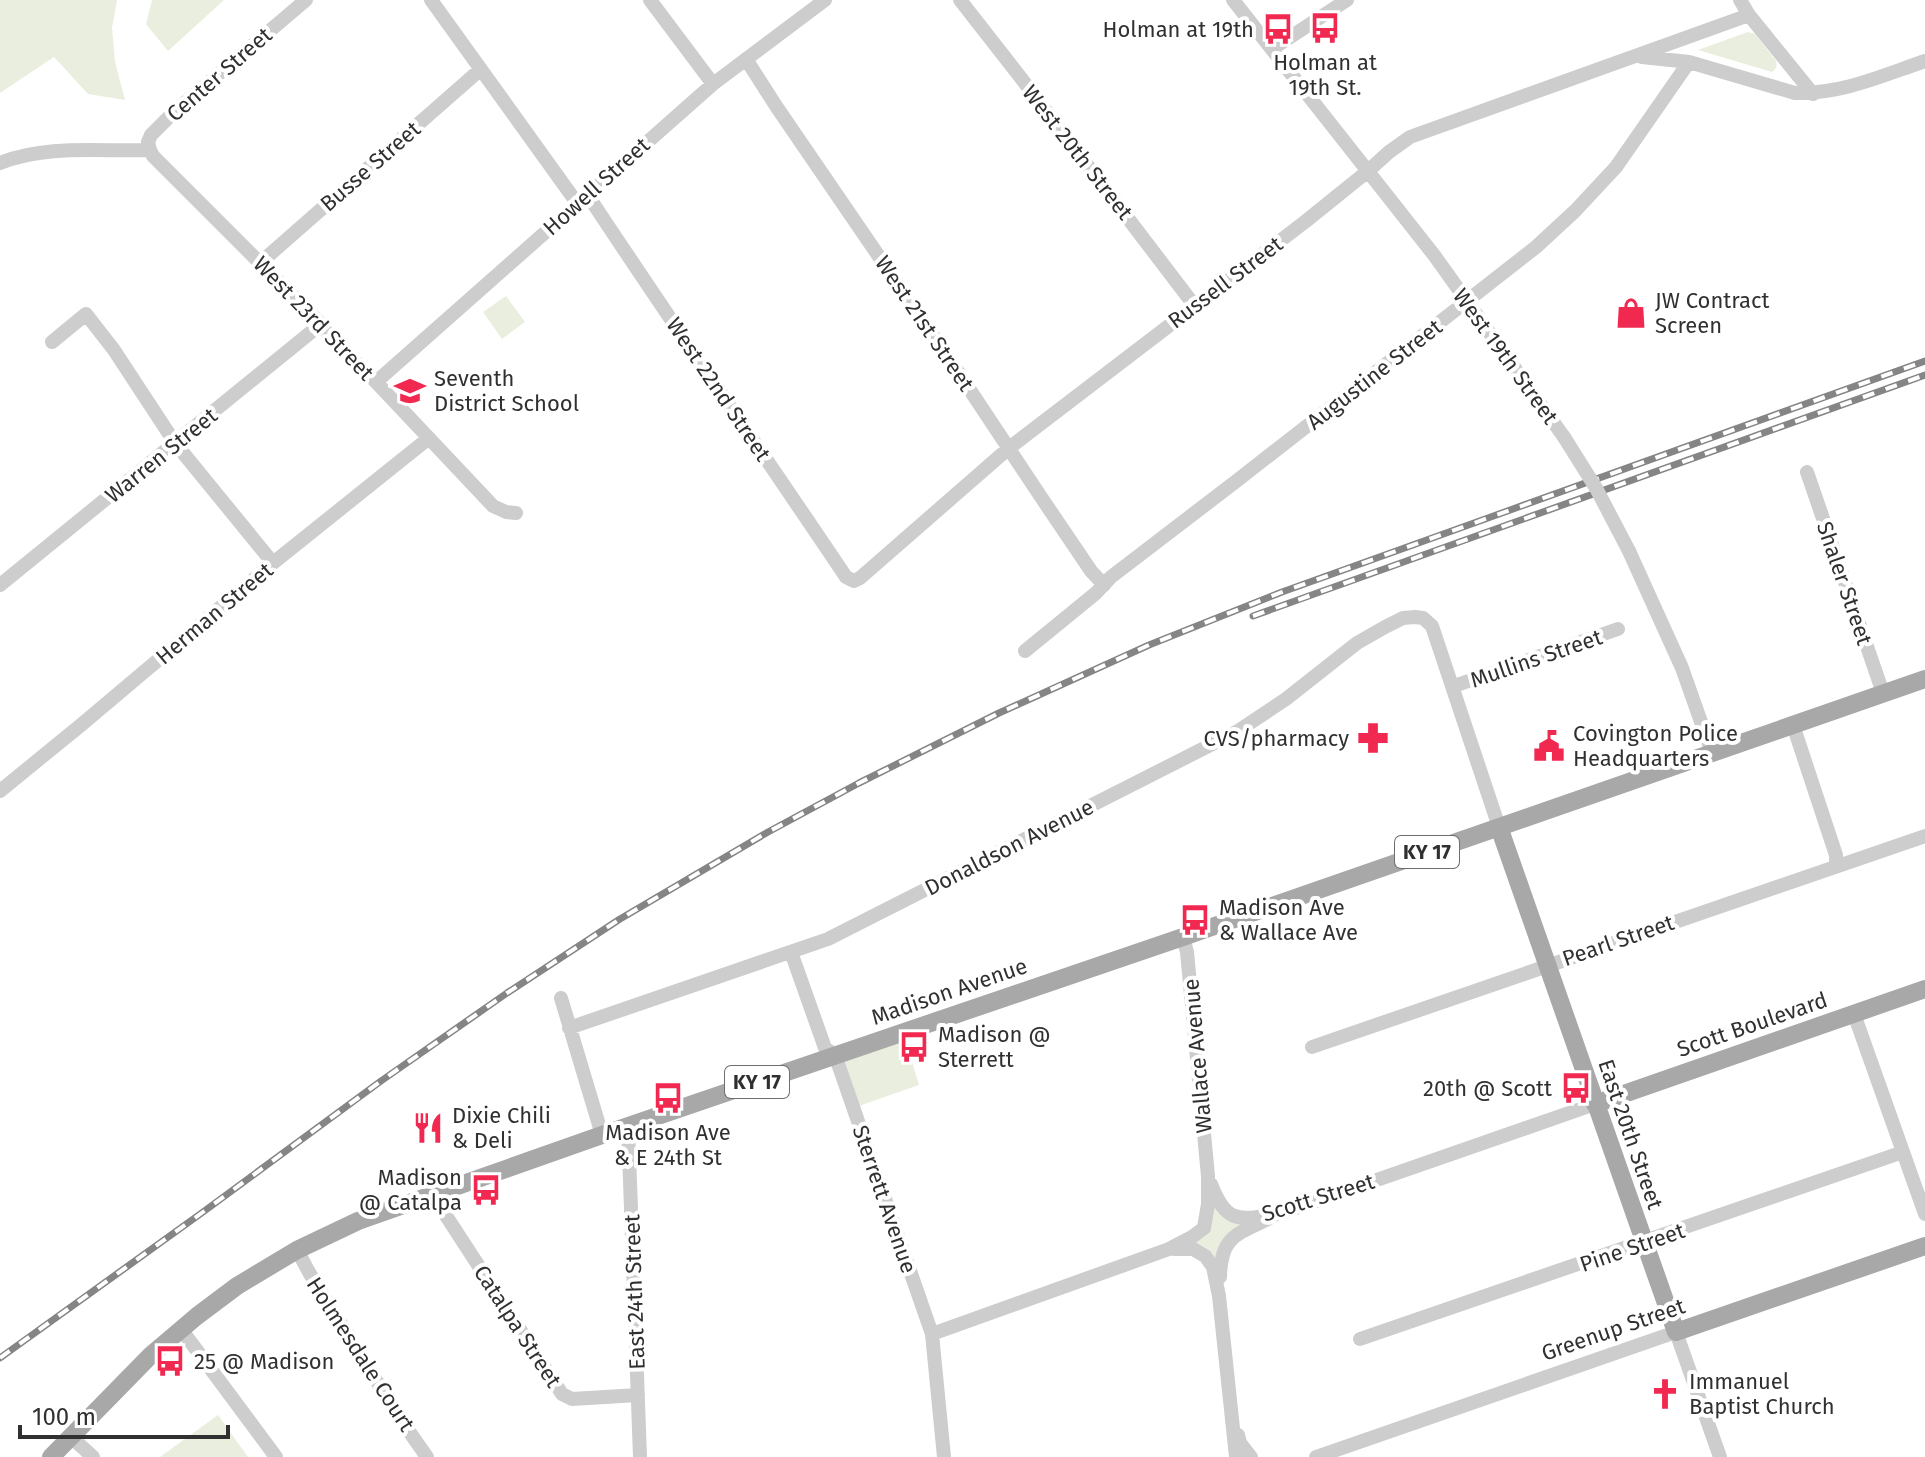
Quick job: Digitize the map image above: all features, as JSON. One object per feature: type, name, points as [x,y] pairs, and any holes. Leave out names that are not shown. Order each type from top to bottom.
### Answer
[{"type":"main road","name":"Madison Avenue","points":[[51,1457],[151,1355],[181,1329],[237,1286],[297,1250],[358,1221],[1925,679]]},
{"type":"main road","name":"East 20th Street","points":[[1499,827],[1676,1332]]},
{"type":"main road","name":"Scott Boulevard","points":[[1595,1104],[1925,989]]},
{"type":"main road","name":"Greenup Street","points":[[1676,1332],[1925,1246]]},
{"type":"street","name":"Center Street","points":[[150,150],[148,142],[151,135],[175,111],[306,0]]},
{"type":"street","name":"West 22nd Street","points":[[431,0],[651,288],[846,577],[854,581]]},
{"type":"street","points":[[650,0],[713,84]]},
{"type":"street","name":"Howell Street","points":[[376,382],[713,84],[825,0]]},
{"type":"street","name":"West 20th Street","points":[[960,0],[1194,305]]},
{"type":"street","name":"West 19th Street","points":[[1233,0],[1434,255],[1564,437],[1596,488],[1629,551],[1682,668],[1712,753]]},
{"type":"street","points":[[1272,49],[1347,0]]},
{"type":"street","points":[[1740,0],[1813,94]]},
{"type":"street","name":"Russell Street","points":[[854,581],[1009,448],[1306,221],[1410,137],[1749,15]]},
{"type":"street","name":"Russell Street","points":[[1638,56],[1689,62],[1795,93],[1813,94],[1832,92],[1925,61]]},
{"type":"street","name":"West 21st Street","points":[[746,59],[1091,571],[1104,585]]},
{"type":"street","name":"Augustine Street","points":[[1025,651],[1111,577],[1536,247],[1616,167],[1689,62]]},
{"type":"street","name":"Busse Street","points":[[260,263],[481,69]]},
{"type":"street","points":[[0,163],[56,151],[150,150]]},
{"type":"street","name":"West 23rd Street","points":[[150,150],[321,324],[493,506],[516,513]]},
{"type":"street","points":[[52,342],[86,314],[114,350],[175,443],[273,563]]},
{"type":"street","name":"Warren Street","points":[[0,585],[321,324]]},
{"type":"street","name":"Herman Street","points":[[0,791],[273,563],[429,438]]},
{"type":"street","name":"Shaler Street","points":[[1807,472],[1883,693]]},
{"type":"street","name":"Donaldson Avenue","points":[[569,1028],[828,939],[1238,731],[1286,699],[1357,643],[1403,618],[1423,618],[1432,626],[1454,686]]},
{"type":"street","name":"Mullins Street","points":[[1454,686],[1618,629]]},
{"type":"street","points":[[1454,686],[1499,827]]},
{"type":"street","points":[[1793,725],[1836,855],[1836,866]]},
{"type":"street","name":"Pearl Street","points":[[1312,1047],[1925,836]]},
{"type":"street","name":"Wallace Avenue","points":[[1183,937],[1187,952],[1208,1176]]},
{"type":"street","name":"Sterrett Avenue","points":[[791,952],[825,1048],[835,1055],[932,1334],[944,1457]]},
{"type":"street","points":[[561,998],[602,1135]]},
{"type":"street","points":[[1854,1014],[1925,1214]]},
{"type":"street","name":"Scott Street","points":[[1208,1176],[1219,1205],[1230,1215],[1243,1218],[1279,1214],[1595,1104]]},
{"type":"street","name":"East 24th Street","points":[[628,1126],[640,1457]]},
{"type":"street","name":"Pine Street","points":[[1360,1339],[1903,1152]]},
{"type":"street","points":[[932,1334],[1169,1249],[1192,1237],[1204,1228],[1208,1176]]},
{"type":"street","name":"Catalpa Street","points":[[436,1193],[441,1208],[562,1394],[572,1399],[638,1395]]},
{"type":"street","points":[[1219,1296],[1222,1252],[1232,1238],[1279,1214]]},
{"type":"street","points":[[1169,1249],[1193,1249],[1205,1256],[1213,1267],[1219,1296],[1236,1457]]},
{"type":"street","name":"Holmesdale Court","points":[[297,1250],[399,1417],[427,1457]]},
{"type":"street","points":[[181,1329],[276,1457]]},
{"type":"street","name":"Greenup Street","points":[[1316,1457],[1676,1332]]},
{"type":"street","name":"East 20th Street","points":[[1676,1332],[1720,1457]]},
{"type":"street","points":[[1233,1419],[1240,1443],[1251,1457]]},
{"type":"street","points":[[71,1437],[93,1457]]},
{"type":"green space","points":[[0,0],[117,0],[112,28],[115,62],[125,100],[88,94],[54,57],[0,93]]},
{"type":"green space","points":[[152,0],[224,0],[168,51],[146,24]]},
{"type":"green space","points":[[1748,32],[1755,34],[1776,61],[1772,72],[1698,50]]},
{"type":"green space","points":[[506,296],[525,322],[502,339],[483,312]]},
{"type":"green space","points":[[903,1032],[919,1085],[853,1108],[835,1055]]},
{"type":"green space","points":[[1208,1204],[1231,1211],[1247,1229],[1213,1267],[1193,1249]]},
{"type":"green space","points":[[218,1415],[248,1457],[160,1457]]},
{"type":"railway","points":[[0,1358],[507,993],[620,919],[768,832],[859,783],[999,713],[1149,645],[1282,592],[1925,361]]},
{"type":"railway","points":[[1253,616],[1925,375]]},
{"type":"place","name":"Holman at 19th St.","points":[[1325,28]]},
{"type":"place","name":"Holman at 19th","points":[[1278,29]]},
{"type":"place","name":"JW Contract Screen","points":[[1631,313]]},
{"type":"place","name":"Seventh District School","points":[[410,391]]},
{"type":"place","name":"CVS/pharmacy","points":[[1373,738]]},
{"type":"place","name":"Covington Police Headquarters","points":[[1549,746]]},
{"type":"place","name":"Madison Ave & Wallace Ave","points":[[1195,920]]},
{"type":"place","name":"Madison @ Sterrett","points":[[914,1047]]},
{"type":"place","name":"20th @ Scott","points":[[1576,1088]]},
{"type":"place","name":"Madison Ave & E 24th St","points":[[668,1098]]},
{"type":"place","name":"Dixie Chili & Deli","points":[[428,1128]]},
{"type":"place","name":"Madison @ Catalpa","points":[[486,1190]]},
{"type":"place","name":"25 @ Madison","points":[[170,1361]]},
{"type":"place","name":"Immanuel Baptist Church","points":[[1665,1394]]}]
